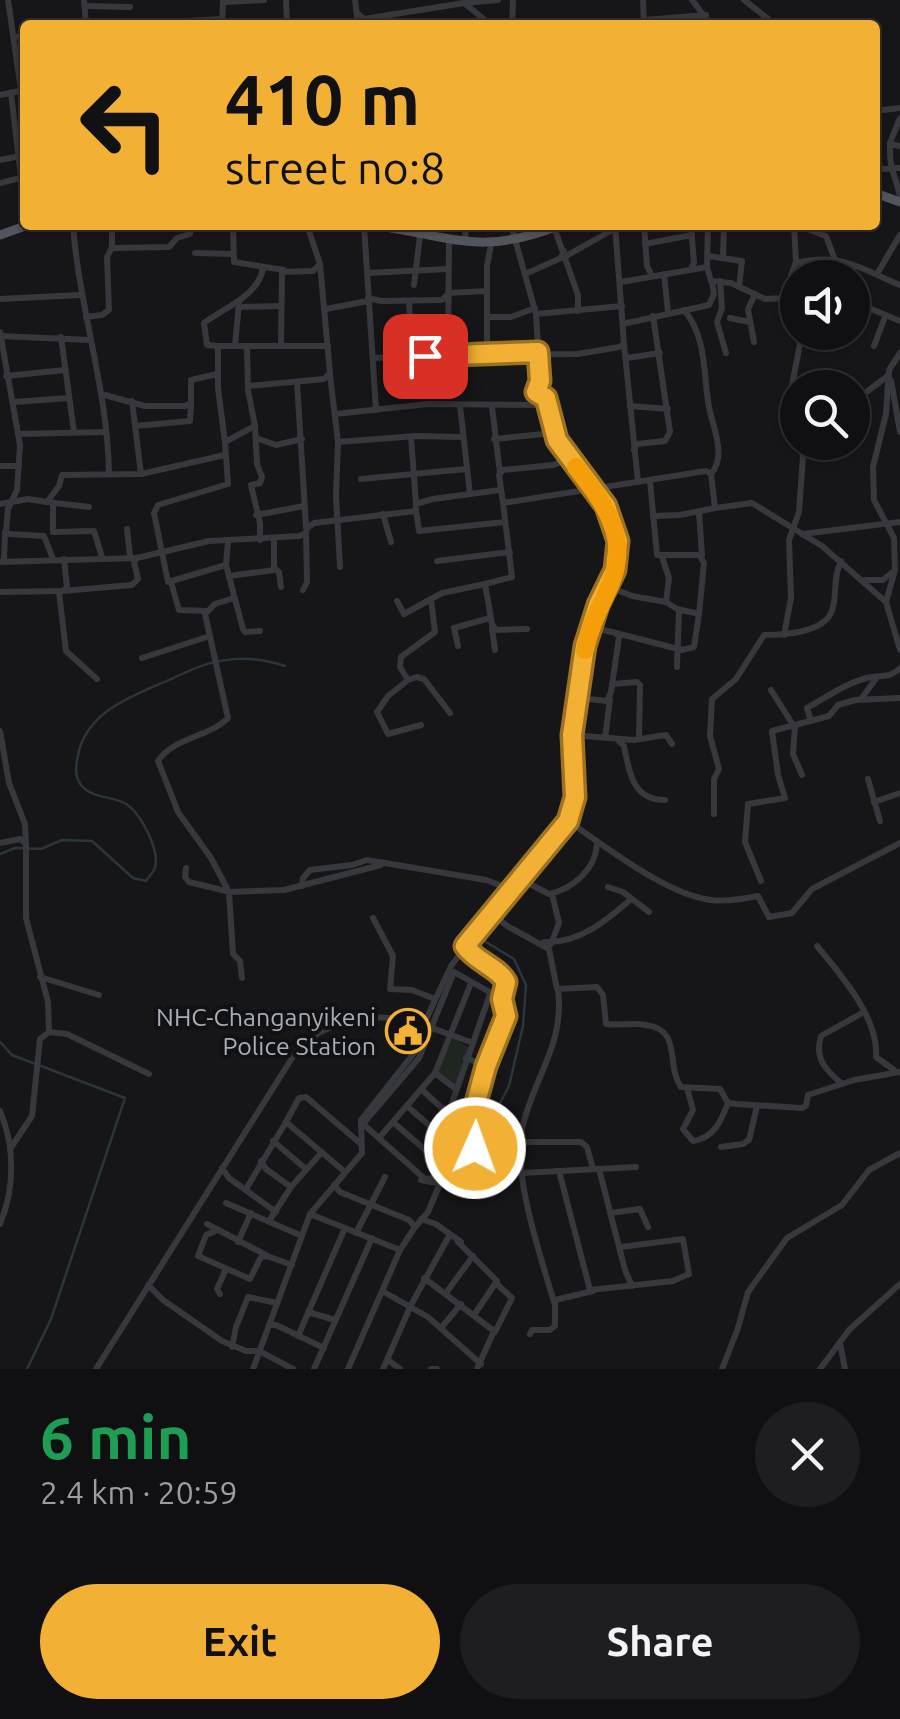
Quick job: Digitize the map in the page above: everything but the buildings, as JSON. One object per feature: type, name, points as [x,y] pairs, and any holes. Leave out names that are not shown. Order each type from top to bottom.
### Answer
[{"type":"main road","points":[[394,230],[490,244],[545,230]]},
{"type":"street","points":[[8,0],[20,70]]},
{"type":"street","points":[[223,1],[264,0]]},
{"type":"street","points":[[355,0],[359,20],[399,16],[435,2],[498,0]]},
{"type":"street","points":[[692,0],[708,20]]},
{"type":"street","points":[[744,0],[770,20]]},
{"type":"street","points":[[84,3],[129,4]]},
{"type":"street","points":[[464,3],[485,20]]},
{"type":"street","points":[[662,20],[706,15]]},
{"type":"street","points":[[15,37],[20,36]]},
{"type":"street","points":[[0,95],[20,90]]},
{"type":"street","points":[[0,160],[20,156],[11,92]]},
{"type":"street","points":[[900,118],[890,144],[900,199]]},
{"type":"street","points":[[890,144],[900,146]]},
{"type":"street","points":[[73,230],[80,295],[100,396],[108,474]]},
{"type":"street","points":[[86,317],[109,310],[107,257],[112,247],[112,230]]},
{"type":"street","points":[[113,248],[168,247],[190,230]]},
{"type":"street","points":[[233,230],[234,262],[238,265],[321,275]]},
{"type":"street","points":[[308,230],[320,264],[327,306],[325,344],[338,442],[340,566]]},
{"type":"street","points":[[367,230],[376,410]]},
{"type":"street","points":[[465,242],[466,230]]},
{"type":"street","points":[[511,230],[536,311],[540,381],[521,406]]},
{"type":"street","points":[[558,230],[580,309]]},
{"type":"street","points":[[525,274],[609,230]]},
{"type":"street","points":[[615,230],[638,482]]},
{"type":"street","points":[[645,230],[647,266],[652,276]]},
{"type":"street","points":[[692,230],[694,267]]},
{"type":"street","points":[[708,230],[707,267],[716,281],[722,308],[717,322],[726,353]]},
{"type":"street","points":[[723,258],[724,230]]},
{"type":"street","points":[[795,230],[796,260]]},
{"type":"street","points":[[809,230],[826,236],[835,260]]},
{"type":"street","points":[[414,284],[420,235]]},
{"type":"street","points":[[646,244],[692,235]]},
{"type":"street","points":[[877,274],[900,236]]},
{"type":"street","points":[[448,355],[449,241]]},
{"type":"street","points":[[488,355],[486,290],[490,244]]},
{"type":"street","points":[[195,254],[233,254]]},
{"type":"street","points":[[708,256],[743,262],[739,287]]},
{"type":"street","points":[[312,271],[320,264]]},
{"type":"street","points":[[620,282],[707,267]]},
{"type":"street","points":[[263,268],[260,280],[239,304],[204,323],[206,344],[325,344]]},
{"type":"street","points":[[367,273],[448,269]]},
{"type":"street","points":[[280,346],[280,280],[284,270]]},
{"type":"street","points":[[870,270],[900,284]]},
{"type":"street","points":[[664,274],[674,310],[690,318],[706,361],[718,449],[717,467],[711,474],[715,508]]},
{"type":"street","points":[[716,281],[765,299],[780,298]]},
{"type":"street","points":[[624,324],[708,305],[716,281]]},
{"type":"street","points":[[327,306],[368,300],[409,301],[486,290]]},
{"type":"street","points":[[754,342],[748,309],[755,294]]},
{"type":"street","points":[[0,300],[7,296],[80,295]]},
{"type":"street","points":[[409,301],[410,352],[414,356]]},
{"type":"street","points":[[239,304],[281,306]]},
{"type":"street","points":[[234,345],[239,304]]},
{"type":"street","points":[[487,317],[622,306]]},
{"type":"street","points":[[870,308],[900,321]]},
{"type":"street","points":[[634,450],[638,444],[667,439],[671,426],[653,316]]},
{"type":"street","points":[[874,346],[885,317]]},
{"type":"street","points":[[730,318],[749,322]]},
{"type":"street","points":[[90,340],[0,334],[19,434],[19,466],[6,505],[2,562],[133,557],[227,542],[268,540],[306,531],[314,523],[383,514],[500,490]]},
{"type":"street","points":[[60,338],[74,432]]},
{"type":"street","points":[[374,358],[578,354],[624,344]]},
{"type":"street","points":[[206,611],[179,610],[154,514],[158,504],[228,484],[217,374],[218,346]]},
{"type":"street","points":[[247,347],[262,478],[252,486],[275,568],[280,572],[281,587]]},
{"type":"street","points":[[627,358],[660,353]]},
{"type":"street","points":[[886,602],[897,586],[898,554],[889,523],[875,502],[873,466],[882,440],[890,377],[900,353]]},
{"type":"street","points":[[6,376],[65,370]]},
{"type":"street","points":[[135,426],[190,422],[191,380],[217,374]]},
{"type":"street","points":[[249,386],[324,379],[330,374]]},
{"type":"street","points":[[890,377],[900,382]]},
{"type":"street","points":[[870,391],[890,377]]},
{"type":"street","points":[[890,377],[900,432]]},
{"type":"street","points":[[296,382],[306,531],[307,582],[303,590]]},
{"type":"street","points":[[253,1369],[263,1356],[273,1314],[310,1214],[362,1153],[360,1120],[406,1065],[429,1026],[435,999],[465,946],[568,821],[575,797],[572,735],[590,627],[617,560],[616,528],[608,510],[554,433],[546,398],[536,390]]},
{"type":"street","points":[[100,396],[149,406],[190,403]]},
{"type":"street","points":[[13,402],[69,398]]},
{"type":"street","points":[[130,400],[141,474]]},
{"type":"street","points":[[335,414],[428,404],[548,406]]},
{"type":"street","points":[[460,406],[470,494]]},
{"type":"street","points":[[630,406],[668,409]]},
{"type":"street","points":[[397,601],[404,614],[450,591],[512,577],[492,407]]},
{"type":"street","points":[[225,442],[256,426]]},
{"type":"street","points":[[19,434],[104,432]]},
{"type":"street","points":[[494,439],[554,433]]},
{"type":"street","points":[[338,442],[462,437]]},
{"type":"street","points":[[256,438],[276,445],[302,439]]},
{"type":"street","points":[[411,438],[419,530],[505,522]]},
{"type":"street","points":[[53,532],[50,503],[60,475],[141,474],[225,455]]},
{"type":"street","points":[[500,473],[561,464],[570,459]]},
{"type":"street","points":[[784,634],[791,598],[789,540],[799,512],[802,460]]},
{"type":"street","points":[[0,466],[19,466]]},
{"type":"street","points":[[361,479],[466,469]]},
{"type":"street","points":[[503,504],[711,474]]},
{"type":"street","points":[[650,481],[655,552],[662,557],[669,578],[666,602]]},
{"type":"street","points":[[653,516],[750,502],[865,580],[886,602],[900,650]]},
{"type":"street","points":[[6,505],[50,503],[89,507]]},
{"type":"street","points":[[261,519],[304,506]]},
{"type":"street","points":[[590,627],[678,649],[694,648],[704,574],[699,512]]},
{"type":"street","points":[[383,514],[391,542]]},
{"type":"street","points":[[802,534],[900,522]]},
{"type":"street","points":[[0,592],[132,585],[138,579],[126,529]]},
{"type":"street","points":[[6,532],[44,536],[53,532],[94,532],[102,556]]},
{"type":"street","points":[[44,536],[53,559]]},
{"type":"street","points":[[227,542],[228,576],[245,632],[260,631]]},
{"type":"street","points":[[437,561],[510,552]]},
{"type":"street","points":[[662,557],[700,556]]},
{"type":"street","points":[[64,559],[66,651],[97,679]]},
{"type":"street","points":[[714,814],[714,778],[719,769],[710,742],[711,703],[746,667],[764,635],[818,625],[831,615],[834,577],[841,561]]},
{"type":"street","points":[[170,582],[226,565]]},
{"type":"street","points":[[228,576],[275,568]]},
{"type":"street","points":[[865,580],[884,580],[895,570]]},
{"type":"street","points":[[484,584],[495,650]]},
{"type":"street","points":[[609,587],[699,614]]},
{"type":"street","points":[[206,611],[234,598]]},
{"type":"street","points":[[408,680],[400,670],[400,660],[435,632],[431,599]]},
{"type":"street","points":[[677,667],[679,610]]},
{"type":"street","points":[[206,611],[228,717],[219,728],[196,734],[166,751],[158,761],[178,812],[211,858],[227,892],[233,954],[240,961],[242,978]]},
{"type":"street","points":[[492,622],[496,630],[526,629]]},
{"type":"street","points":[[458,646],[454,628],[492,622]]},
{"type":"street","points":[[606,738],[619,640],[616,632]]},
{"type":"street","points":[[142,658],[210,636]]},
{"type":"street","points":[[811,722],[806,708],[818,700],[877,677],[889,677],[900,668]]},
{"type":"street","points":[[421,725],[388,734],[377,712],[388,696],[408,680],[421,677],[450,713]]},
{"type":"street","points":[[861,699],[877,677]]},
{"type":"street","points":[[613,684],[635,682],[640,686],[639,739]]},
{"type":"street","points":[[772,690],[794,725],[793,757],[802,775]]},
{"type":"street","points":[[578,698],[610,698]]},
{"type":"street","points":[[760,881],[745,842],[748,804],[786,798],[778,775],[772,732],[829,716],[838,705],[861,699],[900,698]]},
{"type":"street","points":[[0,731],[8,780],[25,824],[26,918],[48,1002],[49,1032]]},
{"type":"street","points":[[572,735],[616,739],[668,735],[672,744]]},
{"type":"street","points":[[616,739],[624,746],[633,784],[654,800],[665,800]]},
{"type":"street","points":[[868,778],[880,822]]},
{"type":"street","points":[[874,802],[900,793]]},
{"type":"street","points":[[568,821],[597,844],[693,896],[715,901],[758,896],[770,917],[792,913],[812,889],[900,843]]},
{"type":"street","points":[[0,842],[20,839],[26,844]]},
{"type":"street","points":[[302,886],[310,870],[352,866],[363,860],[512,887],[527,884],[552,894],[577,882],[595,858],[597,844]]},
{"type":"street","points":[[186,868],[184,877],[189,882],[227,892],[302,886],[380,865]]},
{"type":"street","points":[[608,888],[623,892],[649,912]]},
{"type":"street","points":[[530,1334],[532,1330],[550,1330],[555,1326],[554,1302],[522,1173],[520,1142],[524,1120],[553,1048],[560,1016],[550,946],[559,923],[552,894]]},
{"type":"street","points":[[491,912],[507,926],[550,946],[587,933],[630,900]]},
{"type":"street","points":[[373,918],[393,956],[390,989],[412,990],[435,999]]},
{"type":"street","points":[[393,1122],[431,1155],[475,1149],[474,1110],[506,1016],[502,999],[505,978],[478,961],[465,946]]},
{"type":"street","points":[[817,946],[864,1012],[876,1044],[876,1057],[898,1072]]},
{"type":"street","points":[[452,970],[502,999]]},
{"type":"street","points":[[452,970],[411,1068],[363,1123],[425,1179],[480,1171]]},
{"type":"street","points":[[40,977],[98,995]]},
{"type":"street","points":[[379,1138],[435,1072],[471,984]]},
{"type":"street","points":[[558,988],[597,987],[603,995],[606,1024],[648,1025],[667,1034],[680,1087],[720,1089],[728,1102]]},
{"type":"street","points":[[454,1152],[450,1109],[490,994]]},
{"type":"street","points":[[842,1084],[820,1060],[820,1039],[864,1012]]},
{"type":"street","points":[[96,1369],[293,1054],[308,1039],[357,1019],[390,1018],[429,1026],[472,1043]]},
{"type":"street","points":[[10,1149],[30,1123],[40,1040],[49,1032],[67,1034],[149,1074]]},
{"type":"street","points":[[466,1058],[486,1066]]},
{"type":"street","points":[[435,1072],[456,1089]]},
{"type":"street","points":[[728,1102],[804,1108],[808,1095],[898,1072]]},
{"type":"street","points":[[687,1088],[693,1110],[683,1130],[692,1141],[717,1128],[728,1102]]},
{"type":"street","points":[[422,1090],[442,1108],[450,1109]]},
{"type":"street","points":[[246,1189],[299,1098],[306,1097],[362,1145]]},
{"type":"street","points":[[408,1106],[437,1132],[452,1132]]},
{"type":"street","points":[[722,1147],[749,1140],[757,1106]]},
{"type":"street","points":[[0,1110],[10,1149],[7,1200],[0,1224]]},
{"type":"street","points":[[286,1122],[346,1172]]},
{"type":"street","points":[[273,1141],[306,1169]]},
{"type":"street","points":[[520,1142],[581,1142],[587,1146],[630,1284]]},
{"type":"street","points":[[274,1218],[291,1187],[322,1152]]},
{"type":"street","points":[[722,1369],[748,1292],[787,1238],[842,1205],[869,1170],[900,1153]]},
{"type":"street","points":[[260,1161],[291,1187]]},
{"type":"street","points":[[522,1173],[636,1167]]},
{"type":"street","points":[[222,1168],[274,1218],[302,1236]]},
{"type":"street","points":[[559,1171],[582,1266],[593,1291]]},
{"type":"street","points":[[348,1369],[400,1250],[439,1184],[422,1181],[417,1173]]},
{"type":"street","points":[[356,1233],[385,1177]]},
{"type":"street","points":[[334,1185],[340,1192],[415,1226]]},
{"type":"street","points":[[226,1203],[274,1218]]},
{"type":"street","points":[[610,1212],[640,1209],[648,1227]]},
{"type":"street","points":[[238,1242],[252,1213]]},
{"type":"street","points":[[310,1214],[400,1250]]},
{"type":"street","points":[[384,1292],[411,1305],[441,1328],[479,1366],[512,1298],[459,1242],[436,1224],[421,1219]]},
{"type":"street","points":[[207,1224],[292,1266]]},
{"type":"street","points":[[298,1336],[346,1228]]},
{"type":"street","points":[[214,1230],[206,1236],[198,1254],[277,1303]]},
{"type":"street","points":[[384,1369],[411,1305],[448,1236]]},
{"type":"street","points":[[314,1369],[372,1238]]},
{"type":"street","points":[[554,1302],[593,1291],[688,1276],[686,1244],[682,1239],[621,1247]]},
{"type":"street","points":[[232,1347],[261,1258],[268,1256]]},
{"type":"street","points":[[446,1293],[473,1256]]},
{"type":"street","points":[[220,1294],[217,1289],[225,1270]]},
{"type":"street","points":[[424,1278],[494,1333]]},
{"type":"street","points":[[474,1315],[497,1284]]},
{"type":"street","points":[[820,1369],[874,1304],[900,1284]]},
{"type":"street","points":[[148,1286],[232,1347],[292,1369]]},
{"type":"street","points":[[441,1328],[461,1304]]},
{"type":"street","points":[[308,1312],[335,1320]]},
{"type":"street","points":[[273,1325],[324,1348]]},
{"type":"street","points":[[840,1343],[844,1369]]},
{"type":"street","points":[[263,1356],[264,1369]]},
{"type":"street","points":[[263,1356],[275,1369]]},
{"type":"street","points":[[388,1360],[400,1369]]},
{"type":"shaded area","points":[[453,1038],[469,1047],[455,1087],[437,1071]]},
{"type":"waterway","points":[[0,854],[15,848],[41,849],[62,840],[92,841],[133,878],[146,881],[156,861],[149,834],[139,818],[124,803],[86,790],[76,774],[78,755],[93,724],[119,703],[195,668],[245,659],[285,666]]},
{"type":"waterway","points":[[476,936],[514,959],[526,985],[523,1026],[509,1086],[492,1130],[497,1174]]},
{"type":"waterway","points":[[0,1042],[12,1055],[125,1098],[51,1319],[27,1369]]},
{"type":"slow traffic","points":[[576,467],[608,510],[618,541],[615,570],[598,605],[585,650]]},
{"type":"place","name":"NHC-Changanyikeni Police Station","points":[[408,1031]]},
{"type":"route","points":[[425,356],[538,352],[540,381],[536,392],[546,398],[559,444],[613,519],[618,541],[615,570],[585,646],[572,735],[575,797],[568,821],[465,946],[506,982],[502,999],[506,1016],[474,1110],[475,1148]]}]
